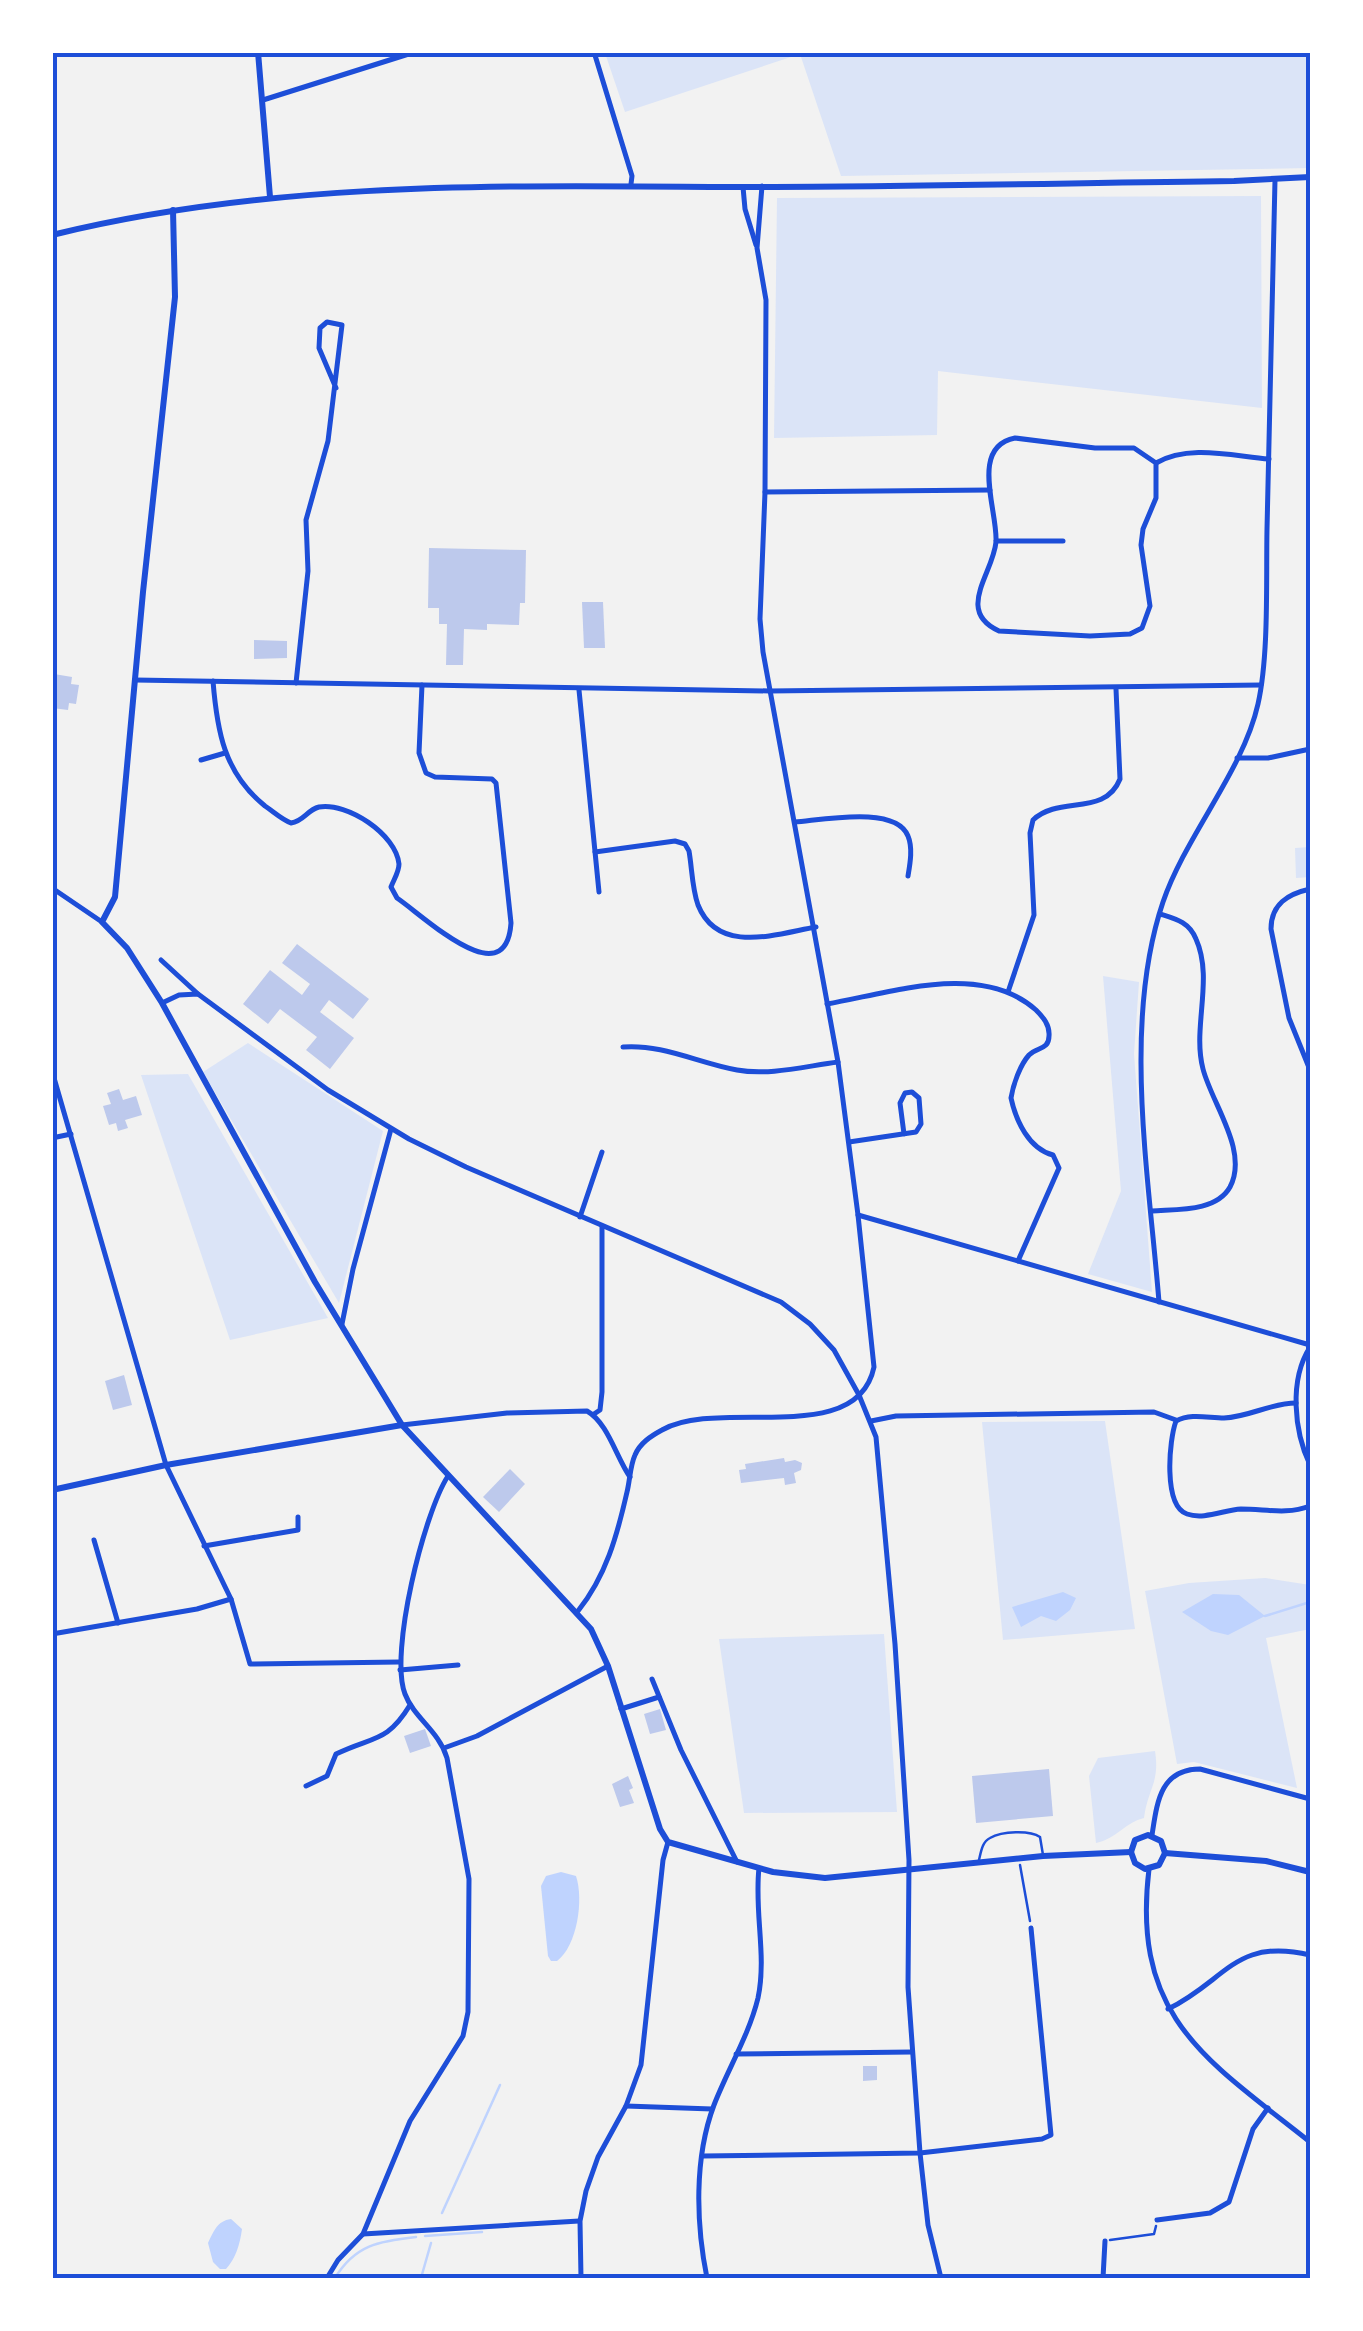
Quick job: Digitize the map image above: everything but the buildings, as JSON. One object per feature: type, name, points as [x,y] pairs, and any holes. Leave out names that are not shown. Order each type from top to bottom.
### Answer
[{"type":"street","points":[[258,52],[270,197]]},
{"type":"street","points":[[260,101],[415,52]]},
{"type":"street","points":[[594,52],[632,176],[631,184]]},
{"type":"street","points":[[52,235],[112,220],[270,197],[445,187],[1310,177]]},
{"type":"street","points":[[1160,1302],[1141,1060],[1148,959],[1159,914],[1180,860],[1236,758],[1258,704],[1275,180]]},
{"type":"street","points":[[578,1612],[606,1566],[634,1456],[642,1443],[664,1428],[706,1417],[817,1416],[840,1408],[859,1395],[870,1382],[874,1367],[838,1062],[760,619],[766,492],[766,300],[743,186]]},
{"type":"street","points":[[757,248],[762,186]]},
{"type":"street","points":[[102,922],[115,897],[175,297],[173,210]]},
{"type":"street","points":[[296,683],[308,572],[306,520],[328,440],[336,388],[343,334],[342,326],[327,322],[320,328],[317,341],[336,388]]},
{"type":"street","points":[[1004,440],[1134,448],[1156,463],[1156,498],[1141,545],[1150,606],[1142,628],[1130,634],[999,632],[987,626],[978,606],[979,588],[996,541],[989,467],[995,450],[1004,440]]},
{"type":"street","points":[[1156,463],[1187,452],[1268,460]]},
{"type":"street","points":[[766,492],[990,490]]},
{"type":"street","points":[[996,541],[1064,542]]},
{"type":"street","points":[[135,680],[770,691],[1260,685]]},
{"type":"street","points":[[213,681],[219,735],[249,793],[283,820],[297,822],[312,810],[325,807],[367,818],[396,856],[399,866],[391,886],[397,898],[468,948],[484,956],[493,955],[510,942],[511,923],[496,783],[492,779],[436,777],[426,773],[418,753],[422,685]]},
{"type":"street","points":[[1008,992],[1034,915],[1030,833],[1033,820],[1052,808],[1099,801],[1116,790],[1120,779],[1116,689]]},
{"type":"street","points":[[579,690],[599,892]]},
{"type":"street","points":[[1236,758],[1268,758],[1310,749]]},
{"type":"street","points":[[200,760],[225,753]]},
{"type":"street","points":[[795,822],[872,816],[889,819],[908,836],[908,876]]},
{"type":"street","points":[[595,852],[675,841],[685,844],[699,908],[720,932],[748,938],[816,927]]},
{"type":"street","points":[[52,888],[102,922],[127,948],[162,1003],[315,1282],[402,1425],[591,1628],[608,1666],[660,1828],[668,1842],[759,1868],[825,1878],[1044,1856],[1130,1852]]},
{"type":"street","points":[[1310,888],[1286,896],[1272,918],[1272,929],[1289,1018],[1310,1070]]},
{"type":"street","points":[[1152,1212],[1218,1200],[1232,1184],[1234,1172],[1227,1128],[1202,1067],[1202,972],[1198,942],[1190,926],[1159,914]]},
{"type":"street","points":[[161,960],[198,994],[328,1090],[392,1128],[466,1168],[781,1302],[810,1324],[834,1350],[876,1437],[909,1860],[912,2052],[928,2225],[941,2278]]},
{"type":"street","points":[[828,1004],[965,983],[1008,992],[1043,1016],[1049,1027],[1047,1046],[1029,1056],[1010,1098],[1032,1145],[1052,1155],[1059,1168],[1018,1261]]},
{"type":"street","points":[[162,1003],[179,995],[198,994]]},
{"type":"street","points":[[623,1047],[646,1045],[739,1071],[838,1062]]},
{"type":"street","points":[[52,1072],[166,1466],[231,1599],[250,1664],[399,1662]]},
{"type":"street","points":[[849,1142],[904,1134],[916,1132],[921,1124],[918,1098],[912,1092],[905,1093],[900,1103],[904,1134]]},
{"type":"street","points":[[342,1324],[392,1128]]},
{"type":"street","points":[[52,1138],[71,1134]]},
{"type":"street","points":[[580,1216],[602,1152]]},
{"type":"street","points":[[858,1215],[1310,1346],[1296,1403],[1299,1434],[1310,1465]]},
{"type":"street","points":[[52,1490],[402,1425],[507,1413],[571,1410],[594,1414],[600,1410],[602,1392],[602,1226]]},
{"type":"street","points":[[871,1421],[896,1416],[1154,1412],[1176,1420],[1192,1416],[1227,1418],[1296,1403]]},
{"type":"street","points":[[594,1414],[630,1477]]},
{"type":"street","points":[[1176,1420],[1170,1485],[1175,1504],[1183,1513],[1202,1515],[1247,1509],[1276,1512],[1310,1506]]},
{"type":"street","points":[[327,2278],[362,2234],[410,2122],[463,2036],[468,2012],[469,1879],[444,1748],[410,1704],[399,1662],[424,1537],[440,1488],[448,1476]]},
{"type":"street","points":[[204,1546],[298,1530],[298,1516]]},
{"type":"street","points":[[94,1540],[118,1623]]},
{"type":"street","points":[[52,1634],[231,1599]]},
{"type":"street","points":[[400,1670],[458,1665]]},
{"type":"street","points":[[444,1748],[532,1708],[608,1666]]},
{"type":"street","points":[[652,1680],[681,1750],[738,1863]]},
{"type":"street","points":[[621,1709],[659,1697]]},
{"type":"street","points":[[306,1786],[326,1776],[336,1754],[397,1726],[410,1704]]},
{"type":"street","points":[[1152,1835],[1156,1802],[1166,1782],[1188,1769],[1310,1798]]},
{"type":"street","points":[[1152,1835],[1161,1840],[1165,1853],[1158,1865],[1149,1869],[1137,1865],[1130,1852],[1138,1838],[1152,1835]]},
{"type":"street","points":[[580,2278],[580,2221],[586,2191],[641,2065],[662,1860],[668,1842]]},
{"type":"street","points":[[1165,1853],[1266,1861],[1310,1872]]},
{"type":"street","points":[[707,2278],[700,2245],[704,2156],[712,2109],[758,1996],[762,1954],[759,1868]]},
{"type":"street","points":[[1149,1869],[1148,1952],[1168,2009],[1208,2061],[1310,2142]]},
{"type":"street","points":[[704,2156],[920,2152],[1042,2140],[1051,2135],[1031,1928]]},
{"type":"street","points":[[1168,2009],[1186,2001],[1244,1956],[1268,1950],[1310,1955]]},
{"type":"street","points":[[736,2054],[912,2052]]},
{"type":"street","points":[[626,2106],[712,2109]]},
{"type":"street","points":[[1158,2220],[1210,2212],[1229,2202],[1252,2130],[1268,2108]]},
{"type":"street","points":[[362,2234],[580,2221]]},
{"type":"street","points":[[1104,2278],[1105,2240]]},
{"type":"lane","points":[[978,1863],[983,1845],[996,1836],[1038,1834],[1044,1856]]},
{"type":"path","points":[[1019,1859],[1031,1928]]},
{"type":"path","points":[[1105,2240],[1154,2234],[1158,2220]]},
{"type":"shaded area","points":[[605,53],[1310,53],[1310,168],[841,176],[800,54],[625,112]]},
{"type":"shaded area","points":[[1261,196],[1262,408],[938,371],[937,435],[774,438],[777,198]]},
{"type":"shaded area","points":[[1310,847],[1310,877],[1296,878],[1295,848]]},
{"type":"shaded area","points":[[1103,976],[1139,982],[1134,1054],[1152,1292],[1088,1274],[1121,1191]]},
{"type":"shaded area","points":[[248,1043],[383,1131],[339,1303],[203,1072]]},
{"type":"shaded area","points":[[188,1074],[328,1318],[230,1340],[141,1075]]},
{"type":"shaded area","points":[[1105,1421],[1135,1629],[1003,1640],[982,1422]]},
{"type":"shaded area","points":[[1265,1578],[1310,1585],[1310,1629],[1266,1638],[1297,1788],[1194,1762],[1177,1764],[1145,1591],[1189,1583]]},
{"type":"shaded area","points":[[884,1634],[897,1812],[744,1813],[719,1639]]},
{"type":"shaded area","points":[[1155,1751],[1155,1778],[1144,1818],[1096,1843],[1089,1776],[1098,1758]]},
{"type":"water","points":[[1063,1592],[1076,1598],[1070,1610],[1056,1621],[1041,1616],[1021,1627],[1012,1607]]},
{"type":"water","points":[[1213,1594],[1239,1595],[1265,1616],[1228,1635],[1211,1631],[1182,1612]]},
{"type":"water","points":[[561,1872],[576,1876],[579,1909],[570,1945],[557,1961],[551,1961],[541,1886],[546,1876]]},
{"type":"water","points":[[231,2219],[242,2229],[240,2240],[229,2265],[220,2269],[213,2262],[208,2243],[219,2224]]},
{"type":"waterway","points":[[1265,1616],[1310,1602]]},
{"type":"waterway","points":[[442,2213],[500,2085]]},
{"type":"waterway","points":[[425,2236],[482,2232]]},
{"type":"waterway","points":[[335,2278],[351,2258],[369,2247],[416,2237]]},
{"type":"waterway","points":[[421,2278],[431,2243]]}]
